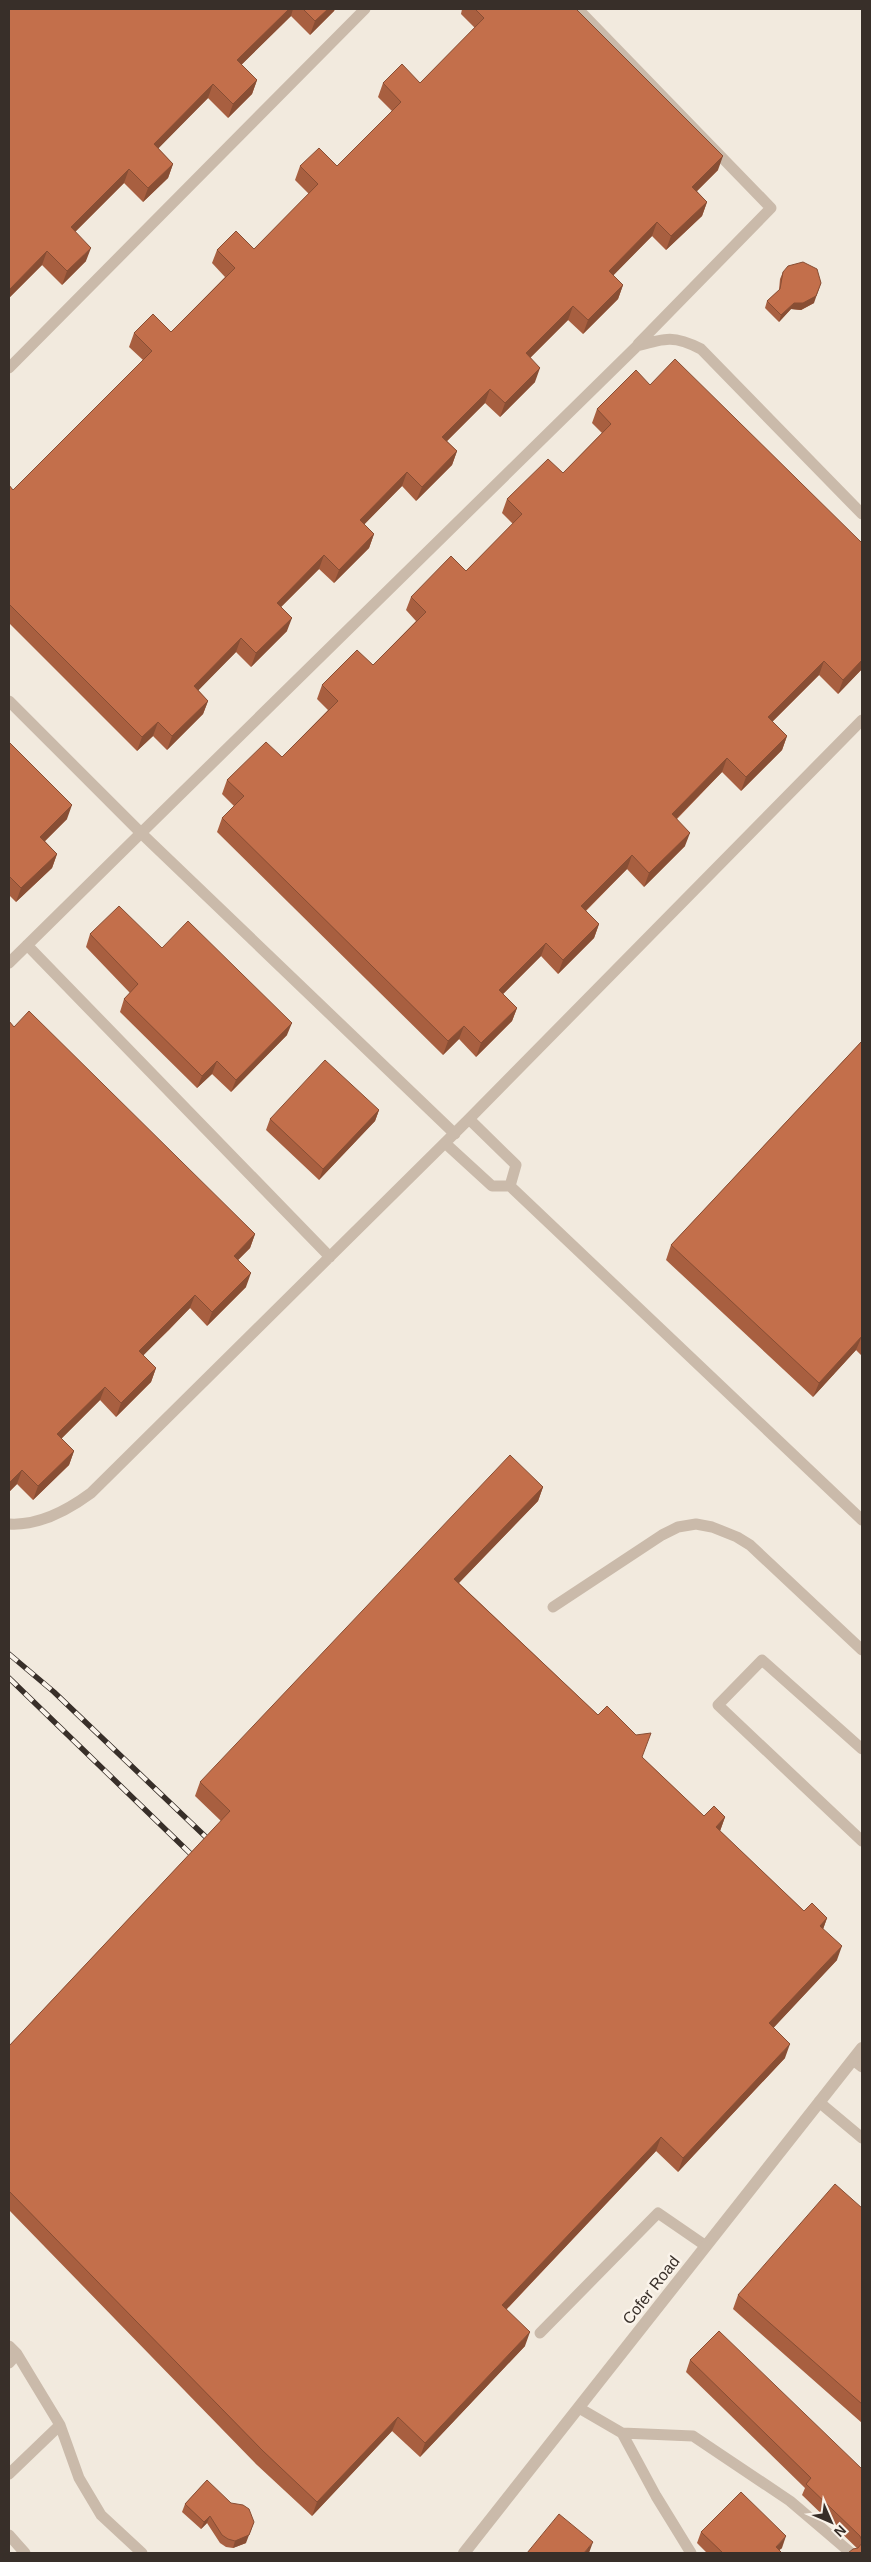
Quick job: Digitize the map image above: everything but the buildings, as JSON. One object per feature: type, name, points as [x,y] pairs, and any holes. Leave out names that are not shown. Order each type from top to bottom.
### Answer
[{"type":"street","name":"Cofer Road","points":[[464,2553],[819,2102],[857,2064],[862,2048]]},
{"type":"lane","points":[[9,368],[365,9]]},
{"type":"lane","points":[[9,963],[637,346],[771,208],[578,9]]},
{"type":"lane","points":[[637,346],[667,337],[685,341],[700,349],[862,514]]},
{"type":"lane","points":[[9,700],[141,834],[455,1134]]},
{"type":"lane","points":[[9,1524],[44,1519],[73,1507],[91,1493],[455,1134],[862,720]]},
{"type":"lane","points":[[27,945],[330,1257]]},
{"type":"lane","points":[[469,1119],[516,1165],[510,1186]]},
{"type":"lane","points":[[445,1143],[492,1186],[510,1186],[862,1520]]},
{"type":"lane","points":[[553,1607],[662,1535],[678,1527],[696,1524],[724,1531],[750,1545],[862,1650]]},
{"type":"lane","points":[[862,1749],[762,1660],[718,1705],[862,1841]]},
{"type":"lane","points":[[819,2102],[862,2138]]},
{"type":"lane","points":[[540,2332],[658,2213],[706,2246]]},
{"type":"lane","points":[[9,2363],[13,2350]]},
{"type":"lane","points":[[13,2350],[60,2425],[79,2478],[101,2515],[142,2553]]},
{"type":"lane","points":[[579,2408],[622,2433],[693,2436],[790,2501],[851,2553]]},
{"type":"lane","points":[[9,2474],[60,2425]]},
{"type":"lane","points":[[622,2433],[656,2496],[691,2553]]},
{"type":"lane","points":[[9,2534],[25,2553]]},
{"type":"railway","points":[[9,1654],[54,1692],[210,1841]]},
{"type":"railway","points":[[9,1678],[195,1858]]}]
